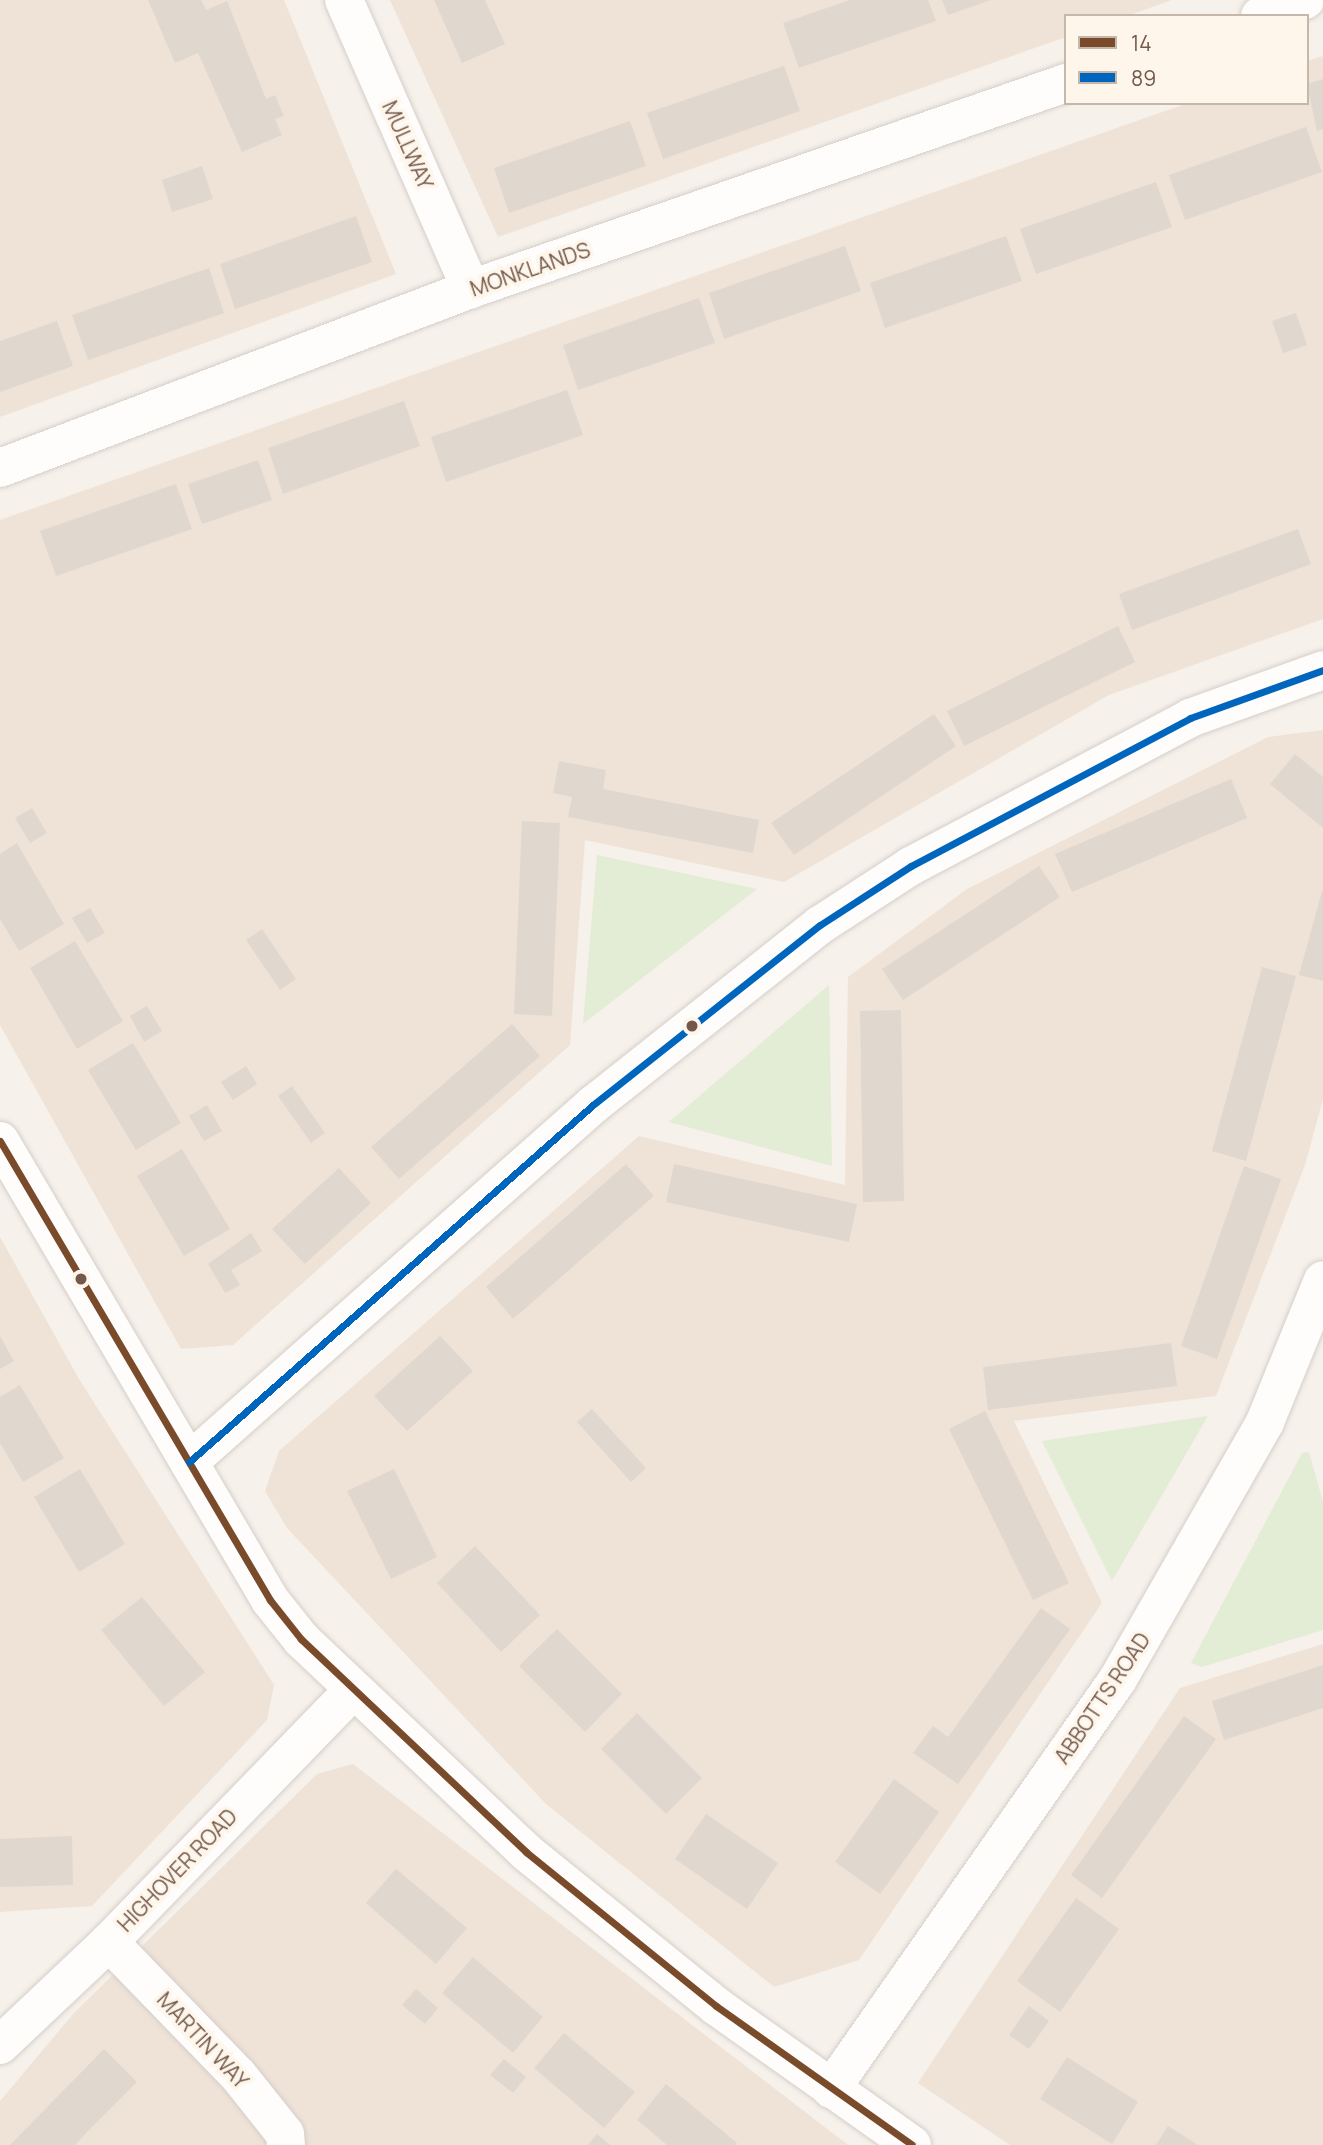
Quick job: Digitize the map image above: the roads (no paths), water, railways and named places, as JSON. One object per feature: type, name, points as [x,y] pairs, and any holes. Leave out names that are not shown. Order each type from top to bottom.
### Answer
[{"type":"street","name":"MULLWAY","points":[[344,0],[471,289]]},
{"type":"street","points":[[1266,14],[1305,0]]},
{"type":"street","name":"MONKLANDS","points":[[0,468],[471,289],[1064,84]]},
{"type":"street","points":[[189,1462],[594,1104],[820,925],[911,866],[1190,719],[1323,670]]},
{"type":"street","points":[[0,1141],[270,1600],[351,1692],[568,1887],[716,2006],[912,2145]]},
{"type":"street","name":"ABBOTTS ROAD","points":[[831,2089],[1118,1679],[1265,1422],[1323,1280]]},
{"type":"street","name":"HIGHOVER ROAD","points":[[0,2045],[108,1942],[351,1692]]},
{"type":"street","name":"MARTIN WAY","points":[[108,1942],[238,2075],[285,2134],[286,2145]]}]
